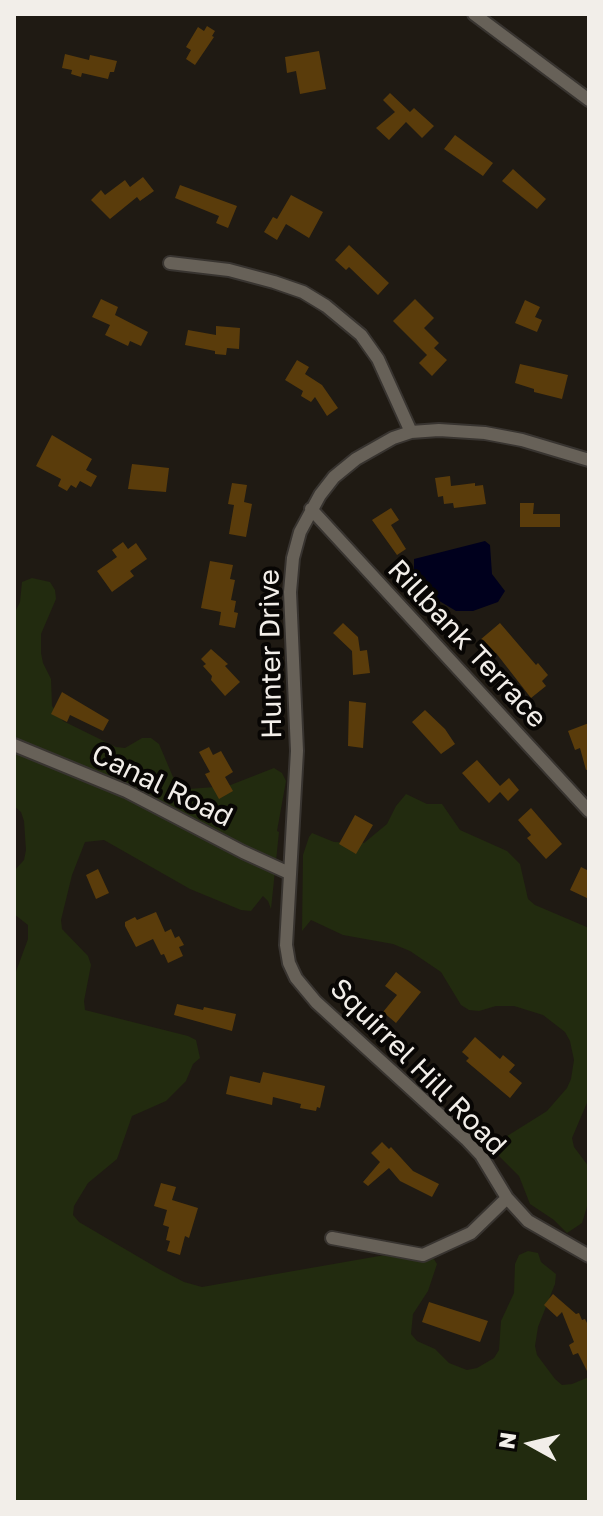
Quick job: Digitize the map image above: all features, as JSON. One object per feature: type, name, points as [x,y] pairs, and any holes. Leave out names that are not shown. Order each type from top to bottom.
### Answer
[{"type":"street","points":[[474,14],[589,100]]},
{"type":"street","points":[[170,263],[229,270],[274,282],[303,292],[326,306],[361,335],[378,359],[411,432]]},
{"type":"street","name":"Hunter Drive","points":[[289,873],[297,715],[290,592],[293,558],[311,509],[334,477],[356,459],[393,438],[411,432],[439,430],[485,433],[522,440],[589,460]]},
{"type":"street","name":"Rillbank Terrace","points":[[311,509],[589,811]]},
{"type":"street","name":"Canal Road","points":[[14,745],[126,791],[289,873]]},
{"type":"street","name":"Squirrel Hill Road","points":[[289,873],[286,945],[296,978],[316,1002],[466,1139],[481,1155],[507,1198],[471,1233],[423,1255],[332,1238]]},
{"type":"street","points":[[507,1198],[528,1221],[589,1256]]},
{"type":"green space","points":[[32,578],[50,582],[55,590],[56,599],[41,634],[41,653],[51,679],[52,706],[63,721],[116,747],[125,748],[142,738],[151,738],[159,744],[173,777],[189,789],[228,786],[274,768],[282,773],[286,781],[277,831],[271,909],[263,896],[251,911],[241,910],[190,889],[104,840],[85,842],[72,875],[61,920],[62,929],[88,956],[91,965],[85,1010],[188,1036],[196,1040],[200,1058],[193,1064],[186,1081],[166,1101],[132,1116],[117,1159],[88,1183],[74,1206],[73,1215],[79,1222],[159,1269],[202,1287],[385,1255],[432,1256],[437,1264],[428,1291],[413,1314],[411,1334],[417,1341],[435,1349],[449,1363],[467,1370],[494,1358],[499,1350],[501,1321],[514,1293],[515,1264],[519,1255],[528,1251],[538,1253],[541,1262],[556,1274],[538,1327],[537,1355],[562,1385],[589,1377],[589,1502],[14,1502],[14,977],[28,939],[28,925],[14,914],[14,871],[24,860],[26,850],[24,821],[21,812],[14,806],[14,614],[20,602],[22,582]]},
{"type":"green space","points":[[406,794],[427,804],[442,804],[460,830],[507,851],[520,864],[528,899],[535,905],[589,928],[589,1098],[572,1138],[574,1147],[589,1167],[589,1200],[582,1223],[567,1233],[530,1204],[519,1176],[499,1156],[498,1146],[504,1138],[547,1111],[567,1088],[574,1060],[565,1032],[543,1015],[514,1006],[469,1010],[461,1005],[441,972],[410,951],[393,944],[343,935],[311,920],[302,931],[303,855],[312,833],[334,842],[364,843],[387,824]]},
{"type":"water","points":[[485,541],[490,545],[492,574],[505,591],[498,602],[473,611],[456,611],[420,586],[414,572],[414,559]]},
{"type":"building","points":[[207,26],[215,31],[214,37],[195,65],[186,59],[191,50],[186,47],[198,27],[204,31]]},
{"type":"building","points":[[319,51],[326,89],[300,94],[296,71],[287,73],[285,57]]},
{"type":"building","points":[[65,54],[89,60],[90,55],[117,61],[108,79],[82,73],[81,77],[71,74],[72,70],[62,68]]},
{"type":"building","points":[[390,93],[410,112],[414,108],[434,126],[422,138],[406,122],[389,140],[376,128],[395,112],[383,100]]},
{"type":"building","points":[[455,135],[493,163],[483,176],[444,149]]},
{"type":"building","points":[[513,169],[546,199],[537,209],[502,181]]},
{"type":"building","points":[[143,177],[154,191],[140,201],[137,197],[110,219],[91,200],[101,190],[105,195],[125,180],[130,187]]},
{"type":"building","points":[[180,185],[237,206],[228,228],[216,223],[219,216],[175,198]]},
{"type":"building","points":[[291,195],[323,212],[309,238],[286,224],[277,240],[264,232],[273,217],[277,219]]},
{"type":"building","points":[[349,245],[389,283],[378,295],[349,267],[346,270],[335,260]]},
{"type":"building","points":[[101,299],[118,307],[115,315],[148,332],[141,346],[130,341],[128,346],[105,335],[110,325],[92,317]]},
{"type":"building","points":[[415,299],[434,318],[424,328],[439,343],[434,348],[447,360],[432,376],[419,363],[427,355],[393,321]]},
{"type":"building","points":[[525,300],[540,307],[535,317],[542,320],[537,332],[515,323]]},
{"type":"building","points":[[216,326],[240,328],[239,349],[227,348],[226,355],[185,345],[188,330],[216,335]]},
{"type":"building","points":[[297,360],[309,367],[305,374],[322,385],[338,408],[327,416],[315,397],[311,402],[301,396],[303,391],[285,380]]},
{"type":"building","points":[[520,364],[568,375],[562,399],[515,383]]},
{"type":"building","points":[[52,435],[92,459],[86,470],[97,476],[91,487],[80,481],[76,488],[71,485],[67,491],[58,486],[61,479],[36,466]]},
{"type":"building","points":[[132,464],[169,468],[166,492],[128,489]]},
{"type":"building","points":[[450,476],[451,486],[483,485],[486,504],[454,508],[453,503],[444,504],[443,496],[438,497],[435,478]]},
{"type":"building","points":[[232,483],[247,485],[244,502],[252,504],[246,537],[229,534],[234,505],[228,504]]},
{"type":"building","points":[[520,503],[534,503],[533,514],[560,514],[560,527],[520,527]]},
{"type":"building","points":[[391,508],[399,520],[391,525],[406,549],[397,555],[372,520]]},
{"type":"building","points":[[123,542],[128,549],[136,543],[147,559],[130,571],[134,576],[112,592],[97,571],[117,557],[112,550]]},
{"type":"building","points":[[210,561],[233,565],[230,579],[235,580],[231,600],[236,601],[234,612],[238,613],[235,628],[219,625],[221,612],[201,608]]},
{"type":"building","points":[[343,623],[358,637],[360,651],[367,650],[370,673],[353,675],[352,651],[333,633]]},
{"type":"building","points":[[500,623],[548,675],[542,681],[546,686],[531,698],[496,653],[493,655],[480,640]]},
{"type":"building","points":[[211,649],[228,664],[225,666],[240,682],[225,696],[203,666],[206,664],[201,659]]},
{"type":"building","points":[[62,692],[109,720],[103,731],[70,715],[67,722],[51,714]]},
{"type":"building","points":[[349,701],[366,703],[363,748],[348,746]]},
{"type":"building","points":[[425,710],[445,729],[455,744],[441,754],[412,722]]},
{"type":"building","points":[[589,723],[589,769],[586,770],[580,748],[575,750],[568,731]]},
{"type":"building","points":[[209,747],[213,755],[221,751],[233,772],[225,777],[233,791],[219,799],[205,774],[210,772],[199,752]]},
{"type":"building","points":[[477,760],[500,786],[509,778],[519,790],[508,801],[500,792],[489,803],[462,773]]},
{"type":"building","points":[[531,808],[562,844],[546,859],[527,838],[531,835],[518,820]]},
{"type":"building","points":[[355,815],[373,825],[356,854],[339,844]]},
{"type":"building","points":[[581,867],[589,871],[589,899],[570,890]]},
{"type":"building","points":[[98,869],[109,893],[96,899],[86,875]]},
{"type":"building","points":[[156,912],[165,932],[171,929],[175,938],[179,936],[184,945],[179,947],[183,956],[168,963],[153,939],[136,947],[125,926],[125,922],[135,917],[137,920]]},
{"type":"building","points":[[396,972],[421,992],[396,1023],[383,1012],[397,995],[385,986]]},
{"type":"building","points":[[177,1004],[236,1014],[232,1031],[174,1015]]},
{"type":"building","points":[[475,1037],[500,1059],[503,1055],[515,1065],[509,1072],[522,1083],[510,1098],[466,1061],[469,1058],[462,1052]]},
{"type":"building","points":[[263,1072],[325,1086],[320,1108],[317,1107],[316,1111],[300,1108],[301,1104],[273,1097],[272,1105],[226,1094],[230,1076],[260,1083]]},
{"type":"building","points":[[382,1142],[389,1149],[391,1147],[413,1171],[439,1184],[432,1197],[400,1181],[389,1168],[368,1186],[363,1182],[380,1162],[371,1153]]},
{"type":"building","points":[[161,1183],[176,1187],[172,1200],[198,1208],[180,1255],[167,1251],[169,1227],[163,1225],[167,1210],[154,1206]]},
{"type":"building","points":[[553,1294],[576,1314],[579,1313],[589,1327],[589,1375],[578,1353],[573,1355],[569,1345],[574,1342],[562,1312],[557,1317],[544,1305]]},
{"type":"building","points":[[429,1302],[488,1321],[480,1342],[422,1322]]}]
